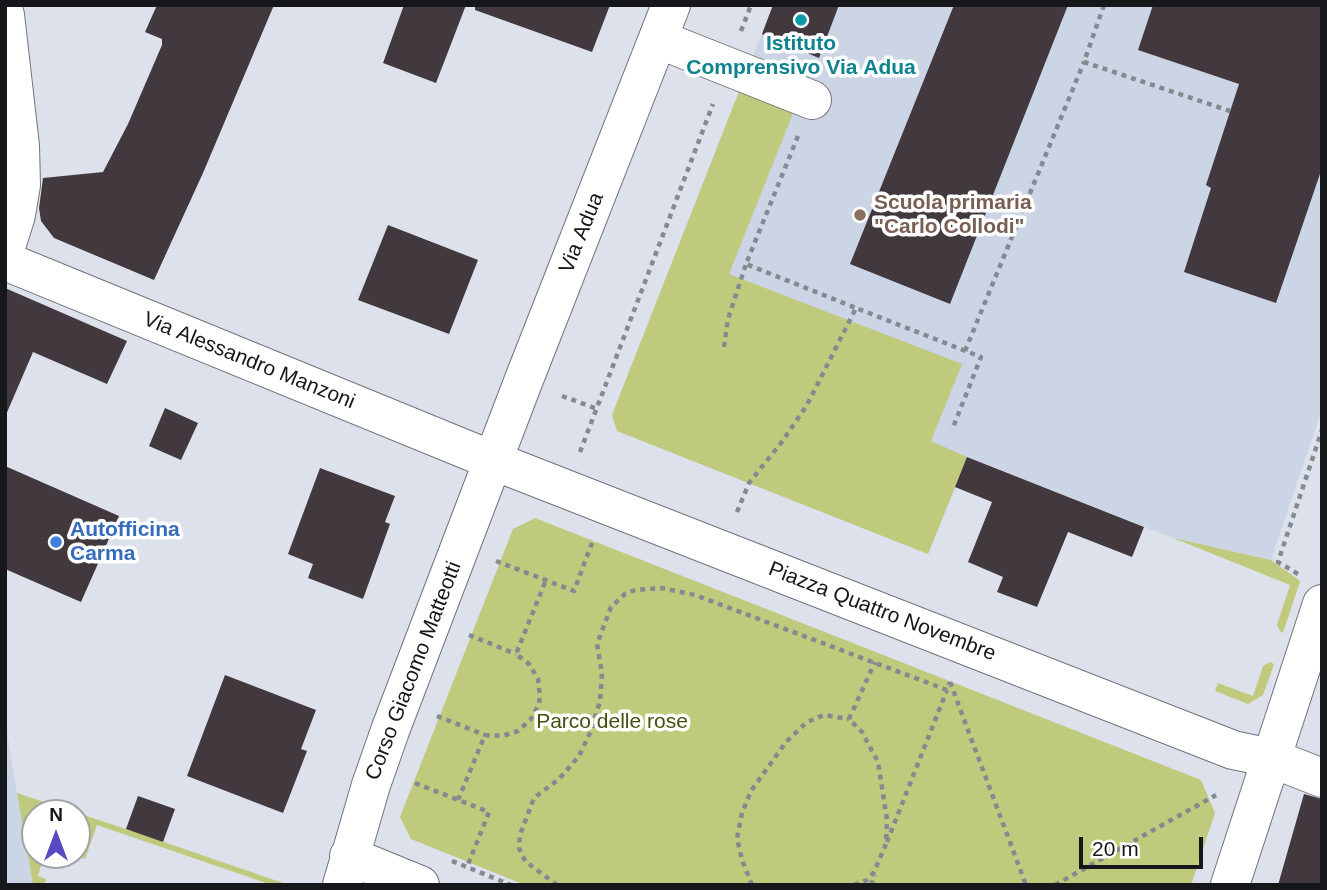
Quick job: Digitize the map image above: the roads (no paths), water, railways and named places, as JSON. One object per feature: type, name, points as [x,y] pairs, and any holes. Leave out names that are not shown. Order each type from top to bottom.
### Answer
[{"type":"street","points":[[5,15],[20,146],[21,185],[16,215],[5,250]]},
{"type":"street","points":[[665,22],[728,66],[813,100]]},
{"type":"street","name":"Via Adua","points":[[494,461],[665,22]]},
{"type":"street","name":"Via Alessandro Manzoni","points":[[5,261],[494,461]]},
{"type":"street","name":"Piazza Quattro Novembre","points":[[494,461],[1233,750],[1271,758],[1322,778]]},
{"type":"street","name":"Corso Giacomo Matteotti","points":[[346,870],[391,728],[494,461]]},
{"type":"street","points":[[1230,885],[1271,758],[1314,592]]},
{"type":"street","points":[[346,870],[431,871]]},
{"type":"place","name":"Istituto Comprensivo Via Adua","points":[[801,20]]},
{"type":"place","name":"Scuola primaria \"Carlo Collodi\"","points":[[860,215]]},
{"type":"place","name":"Autofficina Carma","points":[[56,542]]},
{"type":"park label","name":"Parco delle rose","points":[[612,722]]}]
